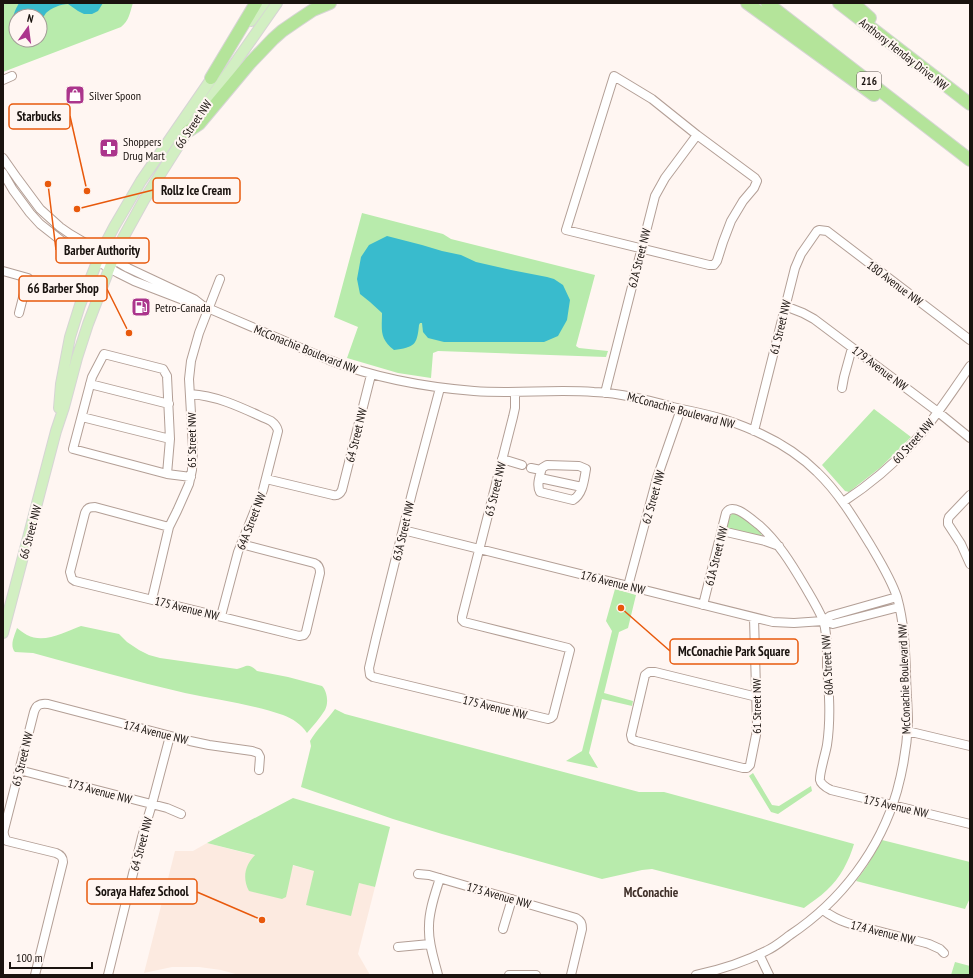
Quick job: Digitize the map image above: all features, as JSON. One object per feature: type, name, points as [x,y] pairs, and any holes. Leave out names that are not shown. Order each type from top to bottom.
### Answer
[{"type":"highway","points":[[212,78],[256,3]]},
{"type":"highway","points":[[187,132],[199,124],[250,63],[273,39],[298,20],[314,10],[330,3]]},
{"type":"highway","points":[[747,3],[925,132],[953,146]]},
{"type":"highway","name":"216","points":[[767,3],[970,160]]},
{"type":"highway","name":"Anthony Henday Drive NW","points":[[839,3],[970,104]]},
{"type":"highway","points":[[853,3],[914,55],[934,77]]},
{"type":"main road","name":"66 Street NW","points":[[3,633],[56,431],[88,324],[105,260],[133,192],[264,3]]},
{"type":"main road","name":"66 Street NW","points":[[56,431],[61,384],[70,337],[80,305],[105,260],[187,132],[276,3]]},
{"type":"street","points":[[614,76],[652,100],[698,135],[755,178],[756,181],[754,188],[743,201],[731,221],[717,261],[714,265],[710,266],[566,230],[614,76]]},
{"type":"street","name":"62A Street NW","points":[[606,393],[641,248],[658,189],[698,135]]},
{"type":"street","points":[[3,158],[40,209],[105,260]]},
{"type":"street","points":[[3,173],[22,202],[40,224],[63,242],[105,260]]},
{"type":"street","name":"61 Street NW","points":[[754,431],[797,261],[817,231],[820,230]]},
{"type":"street","name":"180 Avenue NW","points":[[820,230],[827,231],[970,340]]},
{"type":"street","name":"McConachie Boulevard NW","points":[[105,260],[128,268],[194,299],[206,307],[348,368],[402,382],[478,392],[576,391],[622,395],[720,418],[754,431],[774,441],[804,460],[827,482],[843,502],[880,561],[892,582],[899,607],[904,632],[908,722],[904,761],[898,785],[892,805],[878,836],[862,864],[850,882],[823,910],[775,946],[760,954],[723,968],[696,975]]},
{"type":"street","points":[[3,272],[28,278],[20,313]]},
{"type":"street","name":"65 Street NW","points":[[152,599],[169,527],[191,477],[194,457],[189,379],[192,356],[206,307],[220,279]]},
{"type":"street","name":"179 Avenue NW","points":[[785,306],[814,319],[938,412],[970,438]]},
{"type":"street","points":[[842,388],[852,348]]},
{"type":"street","points":[[167,474],[170,439],[167,376],[163,369],[104,354],[92,377],[73,449],[167,474],[191,477]]},
{"type":"street","name":"60 Street NW","points":[[843,502],[862,490],[900,457],[938,412],[970,366]]},
{"type":"street","name":"64 Street NW","points":[[266,479],[333,495],[339,495],[342,490],[371,375]]},
{"type":"street","points":[[90,384],[169,404]]},
{"type":"street","name":"63A Street NW","points":[[370,675],[370,665],[412,493],[440,388]]},
{"type":"street","name":"63 Street NW","points":[[515,392],[513,417],[462,620],[464,622],[568,648],[570,650],[553,716],[551,718]]},
{"type":"street","name":"64A Street NW","points":[[190,394],[210,396],[225,401],[271,421],[277,426],[278,431],[266,479],[234,566],[221,616]]},
{"type":"street","name":"62 Street NW","points":[[628,586],[657,478],[681,409]]},
{"type":"street","points":[[82,417],[170,439]]},
{"type":"street","points":[[502,459],[522,465]]},
{"type":"street","points":[[547,465],[583,467],[586,469],[582,487],[580,493],[573,500],[540,492],[538,486],[543,467],[547,465]]},
{"type":"street","points":[[531,468],[540,474],[582,487]]},
{"type":"street","points":[[970,495],[949,517],[948,520],[948,524],[961,544],[970,564]]},
{"type":"street","name":"175 Avenue NW","points":[[169,527],[95,507],[90,507],[84,513],[70,572],[72,578],[75,581],[299,636],[304,635],[320,573],[320,568],[318,565],[314,562],[242,544]]},
{"type":"street","name":"61A Street NW","points":[[704,605],[726,513],[731,508]]},
{"type":"street","name":"60A Street NW","points":[[731,508],[753,520],[780,546],[814,601],[823,621],[826,632],[830,717],[820,780],[823,785]]},
{"type":"street","name":"176 Avenue NW","points":[[403,530],[772,622],[811,623],[823,621],[830,616],[896,597]]},
{"type":"street","points":[[722,531],[780,546]]},
{"type":"street","name":"176 Avenue NW","points":[[823,621],[833,624],[899,607]]},
{"type":"street","name":"61 Street NW","points":[[754,618],[758,725],[750,765],[747,768],[636,741],[631,735],[645,675],[649,672],[655,672],[756,697]]},
{"type":"street","name":"175 Avenue NW","points":[[370,675],[373,678],[544,719],[551,718]]},
{"type":"street","name":"174 Avenue NW","points":[[38,705],[48,704],[209,745],[252,751],[258,753],[260,757],[259,770]]},
{"type":"street","name":"65 Street NW","points":[[35,975],[63,858],[56,853],[11,842],[5,838],[4,830],[35,708],[38,705]]},
{"type":"street","points":[[907,731],[970,746]]},
{"type":"street","name":"64 Street NW","points":[[108,975],[142,837],[170,736]]},
{"type":"street","name":"173 Avenue NW","points":[[19,770],[167,808],[181,814]]},
{"type":"street","name":"175 Avenue NW","points":[[823,785],[831,790],[970,824]]},
{"type":"street","name":"173 Avenue NW","points":[[418,874],[440,878],[573,917],[580,921],[582,924],[582,929],[570,975]]},
{"type":"street","points":[[438,975],[430,944],[429,918],[440,878]]},
{"type":"street","points":[[503,929],[512,899]]},
{"type":"street","name":"174 Avenue NW","points":[[823,910],[840,921],[929,944],[940,949],[944,953]]},
{"type":"street","points":[[398,947],[430,944]]},
{"type":"street","points":[[760,954],[769,975]]},
{"type":"street","points":[[509,975],[536,975]]},
{"type":"shaded area","points":[[207,843],[375,887],[358,954],[370,975],[239,975],[221,970],[199,967],[172,967],[144,973],[175,851],[193,851]]},
{"type":"green space","points":[[3,3],[133,3],[128,19],[121,27],[3,72]]},
{"type":"green space","points":[[362,213],[443,234],[451,239],[595,275],[576,346],[579,348],[608,351],[606,357],[438,351],[433,353],[431,378],[398,373],[347,358],[358,327],[334,317]]},
{"type":"green space","points":[[874,409],[911,437],[881,467],[849,492],[845,491],[822,465]]},
{"type":"green space","points":[[733,513],[747,520],[761,533],[762,536],[727,528],[729,518]]},
{"type":"green space","points":[[615,589],[636,595],[628,628],[619,632],[604,693],[633,701],[632,706],[602,699],[589,753],[598,768],[566,761],[582,751],[612,631],[606,621]]},
{"type":"green space","points":[[81,626],[119,634],[127,642],[139,650],[160,658],[236,669],[249,666],[257,671],[322,686],[327,697],[327,704],[321,716],[307,733],[293,720],[271,711],[185,693],[33,653],[15,652],[12,646],[17,628],[27,635],[47,638]]},
{"type":"green space","points":[[335,709],[345,714],[639,792],[664,792],[854,844],[850,857],[840,875],[824,893],[804,908],[652,869],[602,879],[442,834],[393,819],[301,787],[311,746],[310,741]]},
{"type":"green space","points":[[753,773],[772,805],[779,806],[811,786],[812,791],[778,814],[771,812],[749,776]]},
{"type":"green space","points":[[293,798],[390,827],[375,887],[359,883],[351,916],[306,905],[314,871],[293,865],[286,897],[282,899],[249,891],[245,877],[247,867],[255,855],[207,843]]},
{"type":"green space","points":[[882,840],[970,862],[970,898],[965,909],[856,881],[867,866]]},
{"type":"green space","points":[[955,962],[970,966],[970,975],[951,975]]},
{"type":"water","points":[[19,3],[103,3],[98,11],[92,14],[84,14],[68,4],[48,11],[48,8],[16,8]]},
{"type":"water","points":[[387,236],[461,255],[476,262],[554,279],[563,285],[570,300],[567,320],[558,336],[544,342],[444,342],[428,338],[423,332],[422,323],[420,323],[417,337],[413,344],[406,348],[394,350],[386,342],[382,333],[382,313],[360,294],[357,279],[361,257],[369,245]]},
{"type":"place","name":"Silver Spoon","points":[[75,95]]},
{"type":"place","name":"Shoppers Drug Mart","points":[[109,148]]},
{"type":"place","name":"Barber Authority","points":[[48,184]]},
{"type":"place","name":"Starbucks","points":[[87,191]]},
{"type":"place","name":"Rollz Ice Cream","points":[[77,209]]},
{"type":"place","name":"Petro-Canada","points":[[141,307]]},
{"type":"place","name":"66 Barber Shop","points":[[129,333]]},
{"type":"place","name":"McConachie Park Square","points":[[621,608]]},
{"type":"place","name":"Soraya Hafez School","points":[[262,920]]},
{"type":"district","name":"McConachie","points":[[651,892]]}]
